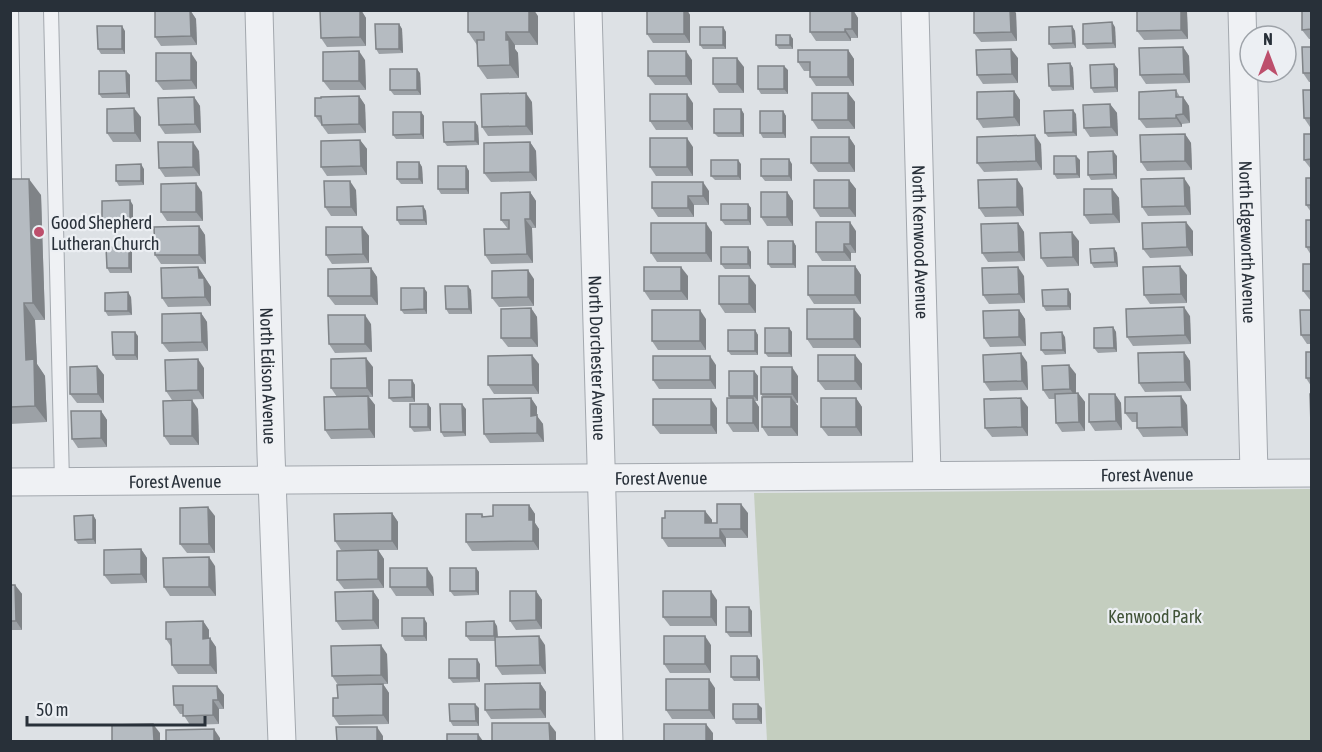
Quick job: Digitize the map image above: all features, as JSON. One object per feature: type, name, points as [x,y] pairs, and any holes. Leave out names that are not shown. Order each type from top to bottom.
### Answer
[{"type":"street","name":"North Edison Avenue","points":[[259,10],[282,741]]},
{"type":"street","name":"North Dorchester Avenue","points":[[588,10],[609,741]]},
{"type":"street","name":"North Kenwood Avenue","points":[[915,10],[927,475]]},
{"type":"street","name":"North Edgeworth Avenue","points":[[1242,10],[1254,473]]},
{"type":"street","name":"Forest Avenue","points":[[10,482],[1311,473]]},
{"type":"lane","points":[[10,182],[14,182],[11,10]]},
{"type":"lane","points":[[51,10],[62,483]]},
{"type":"green space","name":"Kenwood Park","points":[[1311,489],[1311,741],[767,741],[754,493]]},
{"type":"building","points":[[190,10],[191,36],[155,37],[155,11]]},
{"type":"building","points":[[320,10],[360,10],[360,37],[321,38]]},
{"type":"building","points":[[468,10],[529,10],[529,32],[506,32],[506,40],[509,40],[510,65],[478,66],[477,40],[484,40],[484,32],[468,32]]},
{"type":"building","points":[[647,10],[684,10],[684,34],[647,34]]},
{"type":"building","points":[[810,10],[852,10],[852,29],[845,29],[845,32],[810,32]]},
{"type":"building","points":[[974,10],[1010,10],[1011,32],[974,33]]},
{"type":"building","points":[[1137,10],[1181,10],[1181,30],[1137,31]]},
{"type":"building","points":[[1302,10],[1311,10],[1311,29],[1302,30]]},
{"type":"building","points":[[1112,22],[1113,43],[1083,44],[1083,24]]},
{"type":"building","points":[[375,24],[399,24],[399,49],[376,49]]},
{"type":"building","points":[[97,26],[122,26],[122,49],[98,49]]},
{"type":"building","points":[[1072,26],[1073,43],[1049,44],[1049,27]]},
{"type":"building","points":[[700,27],[723,27],[723,45],[700,45]]},
{"type":"building","points":[[776,35],[790,35],[790,45],[776,45]]},
{"type":"building","points":[[1183,47],[1184,74],[1140,75],[1139,48]]},
{"type":"building","points":[[1302,47],[1311,47],[1311,73],[1303,73]]},
{"type":"building","points":[[1011,49],[1012,74],[977,75],[976,50]]},
{"type":"building","points":[[798,50],[848,50],[848,77],[810,77],[810,62],[798,62]]},
{"type":"building","points":[[359,51],[359,81],[323,81],[323,52]]},
{"type":"building","points":[[648,51],[686,51],[686,76],[648,76]]},
{"type":"building","points":[[156,53],[191,53],[191,80],[156,81]]},
{"type":"building","points":[[713,58],[737,58],[737,84],[713,84]]},
{"type":"building","points":[[1070,63],[1071,86],[1049,86],[1048,64]]},
{"type":"building","points":[[1114,64],[1115,87],[1091,88],[1090,65]]},
{"type":"building","points":[[758,66],[784,66],[784,89],[758,89]]},
{"type":"building","points":[[390,69],[417,69],[417,90],[390,90]]},
{"type":"building","points":[[99,71],[126,71],[127,93],[99,94]]},
{"type":"building","points":[[1176,90],[1176,97],[1183,97],[1183,114],[1176,115],[1176,118],[1139,119],[1139,92]]},
{"type":"building","points":[[1303,90],[1311,90],[1311,118],[1304,118]]},
{"type":"building","points":[[1014,91],[1014,117],[977,119],[977,92]]},
{"type":"building","points":[[526,93],[526,126],[482,127],[481,94]]},
{"type":"building","points":[[812,93],[848,93],[848,120],[812,120]]},
{"type":"building","points":[[650,94],[687,94],[687,121],[650,121]]},
{"type":"building","points":[[359,96],[359,124],[322,125],[321,116],[315,116],[315,98]]},
{"type":"building","points":[[194,97],[195,124],[159,125],[158,98]]},
{"type":"building","points":[[1110,104],[1111,127],[1084,128],[1083,105]]},
{"type":"building","points":[[134,108],[135,133],[107,133],[107,109]]},
{"type":"building","points":[[714,109],[741,109],[741,133],[714,133]]},
{"type":"building","points":[[1073,110],[1073,132],[1045,133],[1044,111]]},
{"type":"building","points":[[760,111],[783,111],[783,133],[760,133]]},
{"type":"building","points":[[393,112],[421,112],[421,134],[393,135]]},
{"type":"building","points":[[443,122],[475,122],[475,141],[444,142]]},
{"type":"building","points":[[1185,134],[1185,161],[1141,162],[1140,135]]},
{"type":"building","points":[[1304,134],[1311,134],[1311,159],[1304,160]]},
{"type":"building","points":[[1035,135],[1036,161],[977,163],[977,137]]},
{"type":"building","points":[[811,137],[849,137],[849,163],[811,163]]},
{"type":"building","points":[[650,138],[687,138],[687,167],[650,167]]},
{"type":"building","points":[[360,140],[361,166],[321,167],[321,141]]},
{"type":"building","points":[[158,142],[193,142],[193,167],[159,168]]},
{"type":"building","points":[[530,142],[530,172],[484,173],[484,143]]},
{"type":"building","points":[[1113,151],[1114,174],[1088,175],[1088,152]]},
{"type":"building","points":[[1054,156],[1076,156],[1077,174],[1054,174]]},
{"type":"building","points":[[761,159],[789,159],[789,176],[761,176]]},
{"type":"building","points":[[711,160],[738,160],[738,176],[711,176]]},
{"type":"building","points":[[397,162],[419,162],[419,179],[397,179]]},
{"type":"building","points":[[141,164],[141,181],[116,181],[116,165]]},
{"type":"building","points":[[438,166],[466,166],[466,189],[438,189]]},
{"type":"building","points":[[1184,178],[1185,206],[1142,207],[1141,179]]},
{"type":"building","points":[[1306,178],[1311,178],[1311,205],[1306,205]]},
{"type":"building","points":[[10,179],[29,179],[33,303],[24,303],[26,360],[34,359],[35,406],[10,407]]},
{"type":"building","points":[[1017,179],[1017,207],[979,208],[978,180]]},
{"type":"building","points":[[814,180],[849,180],[849,208],[814,208]]},
{"type":"building","points":[[324,181],[350,181],[351,207],[325,207]]},
{"type":"building","points":[[652,182],[703,182],[703,196],[688,196],[688,208],[652,208]]},
{"type":"building","points":[[196,183],[196,212],[161,212],[161,184]]},
{"type":"building","points":[[1084,189],[1112,189],[1113,214],[1084,215]]},
{"type":"building","points":[[530,192],[530,219],[525,219],[527,254],[485,255],[484,229],[509,229],[509,220],[501,220],[501,193]]},
{"type":"building","points":[[761,192],[787,192],[787,217],[761,217]]},
{"type":"building","points":[[130,200],[130,223],[102,223],[102,201]]},
{"type":"building","points":[[721,204],[748,204],[748,220],[721,220]]},
{"type":"building","points":[[423,206],[424,220],[397,220],[397,207]]},
{"type":"building","points":[[1306,220],[1311,220],[1311,247],[1306,247]]},
{"type":"building","points":[[816,222],[850,222],[850,244],[844,244],[844,252],[816,252]]},
{"type":"building","points":[[1186,222],[1187,247],[1143,249],[1142,223]]},
{"type":"building","points":[[651,223],[706,223],[706,253],[651,253]]},
{"type":"building","points":[[1018,223],[1019,252],[982,253],[981,224]]},
{"type":"building","points":[[199,226],[199,255],[155,255],[154,227]]},
{"type":"building","points":[[326,227],[362,227],[363,254],[326,255]]},
{"type":"building","points":[[1072,232],[1073,257],[1041,258],[1040,233]]},
{"type":"building","points":[[768,241],[793,241],[793,264],[768,264]]},
{"type":"building","points":[[106,247],[129,247],[129,268],[107,268]]},
{"type":"building","points":[[721,247],[748,247],[748,264],[721,264]]},
{"type":"building","points":[[1114,248],[1115,262],[1091,263],[1090,249]]},
{"type":"building","points":[[1303,264],[1311,264],[1311,291],[1303,291]]},
{"type":"building","points":[[808,266],[855,266],[855,295],[808,295]]},
{"type":"building","points":[[1180,266],[1181,294],[1144,295],[1143,267]]},
{"type":"building","points":[[198,267],[199,278],[204,278],[205,297],[162,298],[161,268]]},
{"type":"building","points":[[644,267],[681,267],[681,291],[644,291]]},
{"type":"building","points":[[1018,267],[1019,294],[983,295],[982,268]]},
{"type":"building","points":[[371,268],[371,296],[328,296],[328,269]]},
{"type":"building","points":[[528,270],[528,297],[492,298],[492,271]]},
{"type":"building","points":[[719,276],[749,276],[749,304],[719,304]]},
{"type":"building","points":[[445,286],[468,286],[469,309],[446,309]]},
{"type":"building","points":[[401,288],[424,288],[424,309],[401,310]]},
{"type":"building","points":[[1068,289],[1068,306],[1043,306],[1042,290]]},
{"type":"building","points":[[128,292],[128,311],[105,311],[105,293]]},
{"type":"building","points":[[1184,307],[1185,335],[1127,337],[1126,309]]},
{"type":"building","points":[[531,308],[531,338],[501,338],[501,309]]},
{"type":"building","points":[[807,309],[854,309],[854,339],[807,339]]},
{"type":"building","points":[[652,310],[700,310],[700,341],[652,341]]},
{"type":"building","points":[[1019,310],[1019,337],[984,338],[983,311]]},
{"type":"building","points":[[1300,310],[1311,310],[1311,335],[1301,335]]},
{"type":"building","points":[[201,313],[202,342],[162,343],[162,314]]},
{"type":"building","points":[[328,315],[365,315],[365,344],[329,344]]},
{"type":"building","points":[[1113,327],[1114,348],[1094,348],[1094,328]]},
{"type":"building","points":[[765,328],[789,328],[789,353],[765,353]]},
{"type":"building","points":[[728,330],[755,330],[755,351],[728,351]]},
{"type":"building","points":[[112,332],[135,332],[135,355],[113,355]]},
{"type":"building","points":[[1062,332],[1063,350],[1041,350],[1041,333]]},
{"type":"building","points":[[1184,352],[1185,382],[1139,383],[1138,353]]},
{"type":"building","points":[[1306,352],[1311,352],[1311,378],[1306,378]]},
{"type":"building","points":[[1021,353],[1022,381],[984,382],[983,355]]},
{"type":"building","points":[[532,355],[533,385],[488,385],[488,356]]},
{"type":"building","points":[[818,355],[855,355],[855,381],[818,381]]},
{"type":"building","points":[[653,356],[710,356],[710,380],[653,380]]},
{"type":"building","points":[[366,358],[367,388],[331,388],[331,359]]},
{"type":"building","points":[[198,359],[198,390],[166,391],[165,360]]},
{"type":"building","points":[[1069,365],[1070,389],[1043,390],[1042,366]]},
{"type":"building","points":[[97,366],[98,394],[70,394],[70,367]]},
{"type":"building","points":[[761,367],[792,367],[792,394],[761,394]]},
{"type":"building","points":[[729,371],[754,371],[754,396],[729,396]]},
{"type":"building","points":[[389,380],[412,380],[412,397],[389,398]]},
{"type":"building","points":[[1078,393],[1079,422],[1056,423],[1055,394]]},
{"type":"building","points":[[1089,394],[1115,394],[1116,421],[1089,422]]},
{"type":"building","points":[[368,396],[369,429],[325,430],[324,397]]},
{"type":"building","points":[[1181,396],[1182,427],[1137,428],[1137,413],[1125,413],[1125,397]]},
{"type":"building","points":[[762,397],[791,397],[791,427],[762,427]]},
{"type":"building","points":[[531,398],[531,416],[537,415],[537,433],[484,434],[483,399]]},
{"type":"building","points":[[727,398],[753,398],[753,423],[727,423]]},
{"type":"building","points":[[821,398],[856,398],[856,427],[821,427]]},
{"type":"building","points":[[1021,398],[1022,427],[985,428],[984,399]]},
{"type":"building","points":[[653,399],[711,399],[711,425],[653,425]]},
{"type":"building","points":[[192,400],[192,436],[164,436],[163,401]]},
{"type":"building","points":[[410,404],[428,404],[428,427],[410,427]]},
{"type":"building","points":[[440,404],[462,404],[463,432],[441,432]]},
{"type":"building","points":[[71,411],[101,411],[101,438],[72,439]]},
{"type":"building","points":[[717,504],[741,504],[741,529],[720,529],[720,538],[662,538],[662,518],[665,518],[665,511],[705,511],[705,523],[717,523]]},
{"type":"building","points":[[493,505],[529,505],[529,520],[533,520],[533,541],[466,542],[466,514],[482,514],[482,517],[493,516]]},
{"type":"building","points":[[208,507],[209,544],[180,544],[180,508]]},
{"type":"building","points":[[392,513],[392,541],[335,541],[334,514]]},
{"type":"building","points":[[93,515],[93,539],[75,540],[74,516]]},
{"type":"building","points":[[141,549],[141,574],[104,575],[104,550]]},
{"type":"building","points":[[378,550],[378,579],[337,580],[337,551]]},
{"type":"building","points":[[209,557],[209,587],[164,587],[163,558]]},
{"type":"building","points":[[390,568],[427,568],[427,587],[390,587]]},
{"type":"building","points":[[450,568],[476,568],[476,591],[450,591]]},
{"type":"building","points":[[10,585],[15,585],[16,621],[10,621]]},
{"type":"building","points":[[373,591],[373,620],[336,621],[335,592]]},
{"type":"building","points":[[510,591],[536,591],[536,620],[510,621]]},
{"type":"building","points":[[663,591],[711,591],[711,617],[663,617]]},
{"type":"building","points":[[726,607],[749,607],[749,632],[726,632]]},
{"type":"building","points":[[402,618],[424,618],[424,636],[402,636]]},
{"type":"building","points":[[203,621],[203,639],[210,638],[210,665],[172,665],[171,639],[166,639],[166,622]]},
{"type":"building","points":[[494,621],[494,636],[466,636],[466,622]]},
{"type":"building","points":[[539,636],[540,665],[496,666],[495,637]]},
{"type":"building","points":[[664,636],[705,636],[705,664],[664,664]]},
{"type":"building","points":[[381,645],[381,675],[332,676],[331,646]]},
{"type":"building","points":[[731,656],[757,656],[757,677],[731,677]]},
{"type":"building","points":[[449,659],[477,659],[477,678],[449,678]]},
{"type":"building","points":[[666,679],[709,679],[709,710],[666,710]]},
{"type":"building","points":[[540,683],[540,709],[485,710],[485,684]]},
{"type":"building","points":[[383,684],[383,715],[333,716],[333,698],[338,698],[337,685]]},
{"type":"building","points":[[173,686],[217,686],[218,700],[213,700],[213,715],[183,716],[183,705],[174,705]]},
{"type":"building","points":[[449,704],[475,704],[476,721],[450,721]]},
{"type":"building","points":[[733,704],[758,704],[758,719],[733,719]]},
{"type":"building","points":[[492,723],[549,723],[550,741],[492,741]]},
{"type":"building","points":[[153,724],[154,741],[112,741],[112,725]]},
{"type":"building","points":[[664,724],[706,724],[706,741],[664,741]]},
{"type":"building","points":[[336,727],[377,727],[377,741],[337,741]]},
{"type":"building","points":[[214,729],[214,741],[166,741],[166,730]]},
{"type":"building","points":[[447,734],[478,734],[478,741],[447,741]]},
{"type":"place","name":"Good Shepherd Lutheran Church","points":[[39,232]]}]
